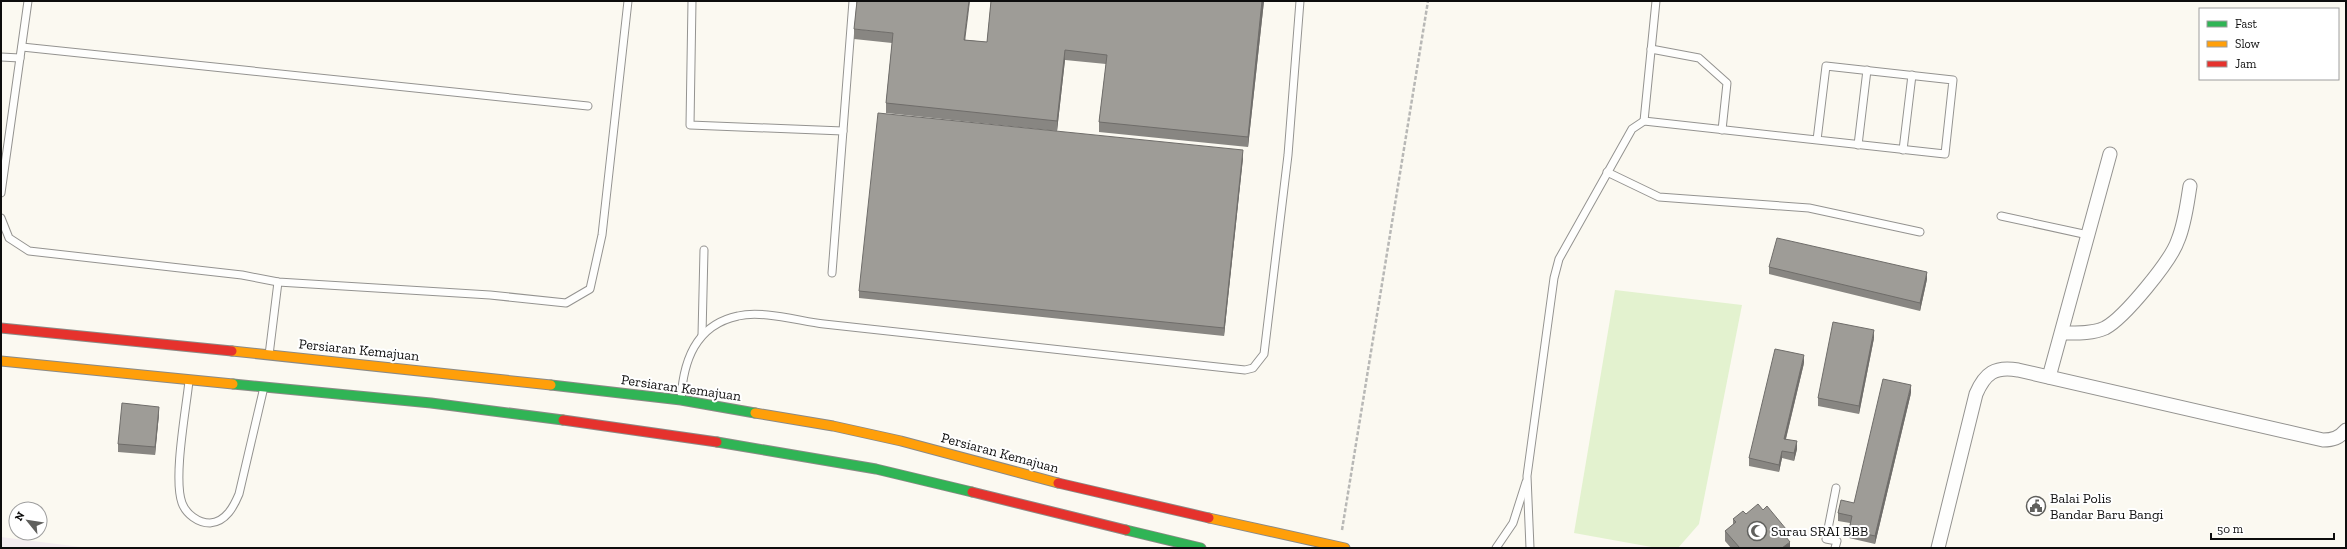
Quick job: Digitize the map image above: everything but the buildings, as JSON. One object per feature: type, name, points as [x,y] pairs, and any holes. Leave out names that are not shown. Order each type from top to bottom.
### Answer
[{"type":"main road","name":"Persiaran Kemajuan","points":[[1,328],[269,355],[681,400],[833,426],[893,440],[1095,493],[1328,546],[1342,547]]},
{"type":"main road","points":[[5,362],[431,403],[656,432],[876,469],[1187,546],[1201,548]]},
{"type":"street","points":[[2049,377],[2110,154]]},
{"type":"street","points":[[2062,333],[2076,333],[2104,328],[2132,303],[2171,255],[2178,240],[2190,186]]},
{"type":"street","points":[[1938,548],[1976,394],[1986,375],[1994,370],[2006,368],[2049,377],[2323,440],[2333,440],[2341,436],[2346,430]]},
{"type":"lane","points":[[1,193],[28,1]]},
{"type":"lane","points":[[1,218],[9,238],[29,251],[242,275],[278,282],[490,295],[566,303],[590,289],[602,235],[628,1]]},
{"type":"lane","points":[[692,1],[690,124],[843,131]]},
{"type":"lane","points":[[832,273],[853,1]]},
{"type":"lane","points":[[681,400],[682,376],[690,352],[702,335],[738,316],[763,315],[824,324],[1229,368],[1254,368],[1264,354],[1288,155],[1300,1]]},
{"type":"lane","points":[[1644,121],[1656,1]]},
{"type":"lane","points":[[22,47],[588,106]]},
{"type":"lane","points":[[1651,49],[1699,58],[1727,83],[1722,130]]},
{"type":"lane","points":[[1,57],[20,58]]},
{"type":"lane","points":[[1530,548],[1528,476],[1554,278],[1560,259],[1632,129],[1644,121],[1945,154],[1953,80],[1826,66],[1818,140]]},
{"type":"lane","points":[[1858,145],[1867,70]]},
{"type":"lane","points":[[1903,150],[1912,75]]},
{"type":"lane","points":[[1608,172],[1659,197],[1809,208],[1920,232]]},
{"type":"lane","points":[[2000,216],[2088,235]]},
{"type":"lane","points":[[702,335],[704,250]]},
{"type":"lane","points":[[269,355],[278,282]]},
{"type":"lane","points":[[190,379],[179,475],[180,491],[182,504],[189,514],[200,522],[211,523],[224,518],[233,508],[239,494],[264,386]]},
{"type":"lane","points":[[1496,548],[1513,523],[1528,476]]},
{"type":"lane","points":[[1835,548],[1837,541],[1826,539],[1836,488]]},
{"type":"path","points":[[1342,547],[1428,1]]},
{"type":"shaded area","points":[[1,537],[8,538],[8,541],[33,541],[89,548],[1,548]]},
{"type":"green space","points":[[1615,290],[1742,305],[1699,524],[1678,548],[1657,548],[1574,533]]},
{"type":"traffic: fast","points":[[233,384],[431,403],[563,420]]},
{"type":"traffic: fast","points":[[551,385],[681,400],[755,413]]},
{"type":"traffic: fast","points":[[717,442],[876,469],[972,492]]},
{"type":"traffic: fast","points":[[1126,530],[1201,548]]},
{"type":"traffic: slow","points":[[232,351],[551,385]]},
{"type":"traffic: slow","points":[[1,361],[233,384]]},
{"type":"traffic: slow","points":[[755,413],[833,426],[901,441],[1058,483]]},
{"type":"traffic: slow","points":[[1209,518],[1345,548]]},
{"type":"traffic: jam","points":[[1,328],[232,351]]},
{"type":"traffic: jam","points":[[563,420],[717,442]]},
{"type":"traffic: jam","points":[[1058,483],[1209,518]]},
{"type":"traffic: jam","points":[[972,492],[1126,530]]},
{"type":"place","name":"Balai Polis Bandar Baru Bangi","points":[[2036,506]]},
{"type":"place","name":"Surau SRAI BBB","points":[[1757,531]]}]
